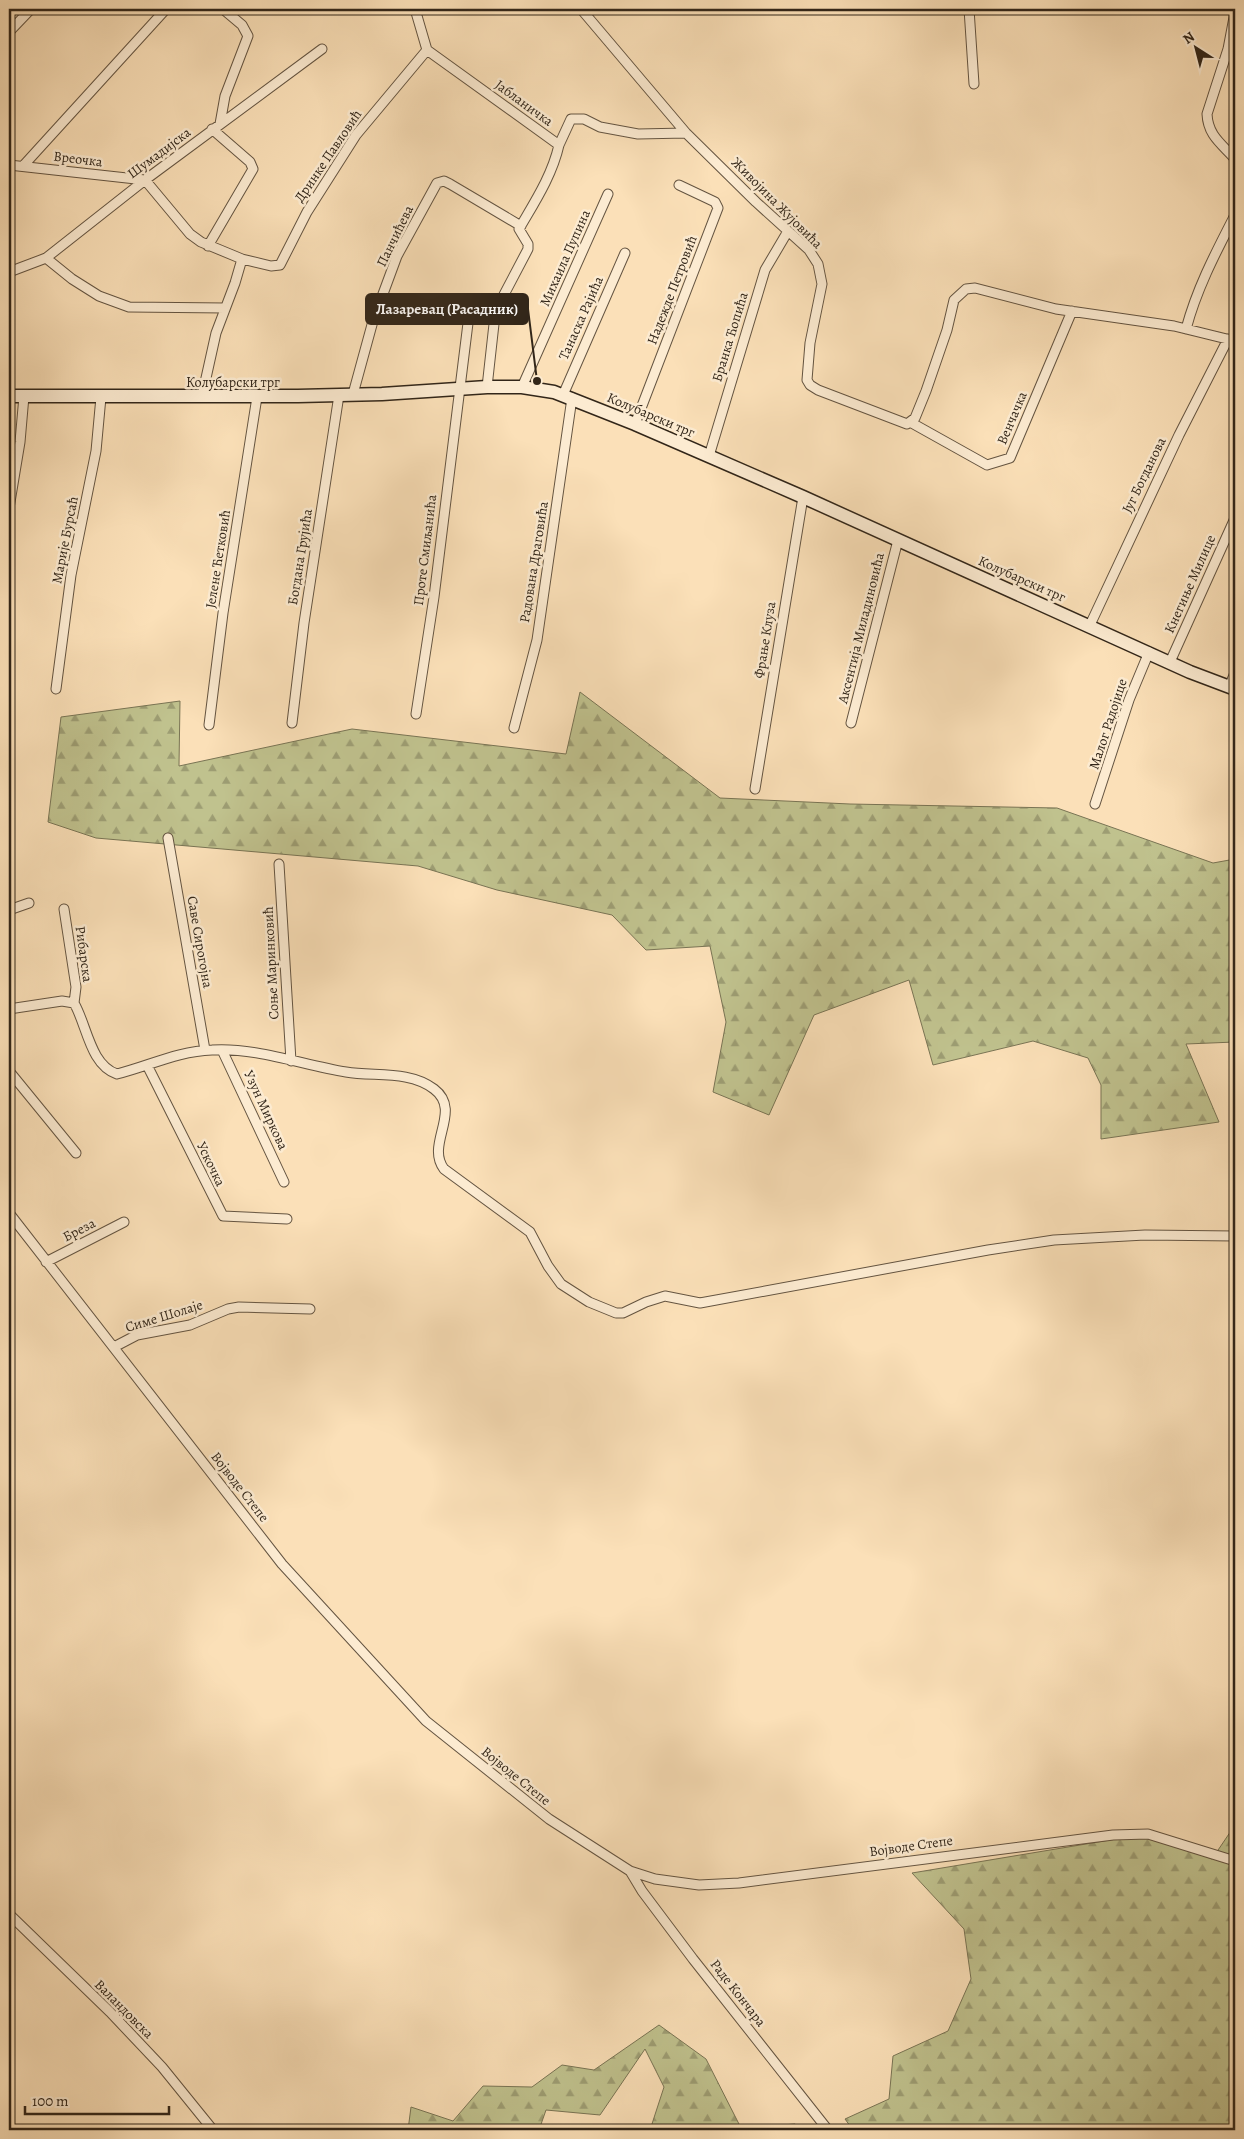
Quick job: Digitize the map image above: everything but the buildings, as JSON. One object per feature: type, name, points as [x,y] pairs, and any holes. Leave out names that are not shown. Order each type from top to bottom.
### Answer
[{"type":"street","points":[[9,32],[31,9]]},
{"type":"street","points":[[22,166],[166,9]]},
{"type":"street","points":[[208,246],[253,169],[250,162],[216,127],[225,96],[248,36],[242,25],[223,9]]},
{"type":"street","points":[[415,9],[427,50]]},
{"type":"street","name":"Живојина Жујовића","points":[[581,9],[686,133],[809,250],[818,264],[822,284],[810,343],[807,380],[810,385],[902,423],[910,422]]},
{"type":"street","points":[[969,9],[974,84]]},
{"type":"street","points":[[1235,12],[1228,49],[1207,114],[1208,124],[1213,136],[1235,159]]},
{"type":"street","name":"Шумадијска","points":[[9,272],[46,258],[144,180],[322,48]]},
{"type":"street","name":"Јабланичка","points":[[427,50],[559,145],[571,119],[577,118],[584,119],[600,127],[638,134],[686,133]]},
{"type":"street","name":"Дринке Павловић","points":[[144,180],[190,234],[208,246],[242,259],[271,266],[280,265],[307,212],[356,135],[427,50]]},
{"type":"street","points":[[487,387],[494,324],[498,306],[528,249],[528,244],[518,230],[556,161],[559,145]]},
{"type":"street","name":"Вреочка","points":[[9,165],[144,180]]},
{"type":"street","name":"Панчићева","points":[[353,394],[373,321],[398,256],[437,183],[444,181],[450,184],[521,226]]},
{"type":"street","name":"Надежде Петровић","points":[[635,424],[718,208],[715,202],[679,185]]},
{"type":"street","name":"Михаила Пупина","points":[[522,387],[608,194]]},
{"type":"street","points":[[1186,328],[1201,284],[1235,215]]},
{"type":"street","name":"Бранка Ћопића","points":[[709,456],[765,270],[788,230]]},
{"type":"street","name":"Танаска Рајића","points":[[567,397],[625,253]]},
{"type":"street","points":[[46,258],[72,279],[99,296],[130,307],[225,308]]},
{"type":"street","points":[[202,396],[216,333],[242,259]]},
{"type":"street","points":[[910,422],[915,418],[926,391],[947,330],[954,300],[966,289],[975,288],[1072,311],[1186,328],[1232,340]]},
{"type":"street","name":"Проте Смиљанића","points":[[416,714],[434,597],[471,299]]},
{"type":"street","name":"Венчачка","points":[[910,422],[987,465],[1010,458],[1072,311]]},
{"type":"street","name":"Југ Богданова","points":[[1090,626],[1179,435],[1232,340]]},
{"type":"street","name":"Колубарски трг","points":[[9,396],[257,397],[522,387],[567,397],[635,424],[803,497],[1232,688]]},
{"type":"street","name":"Богдана Грујића","points":[[292,723],[304,623],[339,395]]},
{"type":"street","points":[[9,508],[20,442],[24,396]]},
{"type":"street","name":"Марије Бурсаћ","points":[[56,689],[72,575],[96,451],[101,397]]},
{"type":"street","name":"Јелене Ћетковић","points":[[209,725],[223,613],[257,397]]},
{"type":"street","name":"Радована Драговића","points":[[514,728],[537,640],[567,397]]},
{"type":"street","name":"Фрање Клуза","points":[[755,789],[803,497]]},
{"type":"street","name":"Кнегиње Милице","points":[[1170,662],[1232,533],[1235,518]]},
{"type":"street","name":"Аксентија Миладиновића","points":[[851,723],[898,540]]},
{"type":"street","name":"Малог Радојице","points":[[1095,804],[1129,700],[1149,652]]},
{"type":"street","points":[[1232,688],[1235,673]]},
{"type":"street","name":"Саве Сирогојна","points":[[168,838],[205,1050]]},
{"type":"street","name":"Соње Маринковић","points":[[279,864],[291,1061]]},
{"type":"street","points":[[9,910],[29,903]]},
{"type":"street","name":"Рибарска","points":[[64,909],[76,987],[74,1003]]},
{"type":"street","points":[[9,1007],[62,1001],[74,1003],[97,1056],[111,1072],[117,1074],[174,1055],[205,1050],[222,1050],[347,1072],[382,1073],[414,1080],[434,1089],[445,1105],[445,1120],[437,1153],[438,1161],[444,1169],[530,1232],[548,1266],[561,1284],[589,1302],[616,1313],[623,1313],[646,1302],[665,1296],[700,1303],[988,1250],[1054,1240],[1144,1235],[1235,1236]]},
{"type":"street","name":"Узун Миркова","points":[[222,1050],[284,1182]]},
{"type":"street","name":"Ускочка","points":[[147,1065],[223,1216],[287,1220]]},
{"type":"street","points":[[9,1071],[76,1153]]},
{"type":"street","name":"Војводе Степе","points":[[9,1213],[282,1564],[426,1721],[549,1819],[630,1871],[655,1880],[699,1884],[739,1883],[1113,1835],[1148,1834],[1235,1861]]},
{"type":"street","name":"Бреза","points":[[46,1262],[124,1222]]},
{"type":"street","name":"Симе Шолаје","points":[[114,1347],[138,1336],[190,1325],[239,1307],[310,1308]]},
{"type":"street","name":"Раде Кончара","points":[[630,1871],[642,1891],[693,1959],[828,2130]]},
{"type":"street","name":"Валандовска","points":[[9,1914],[110,2012],[162,2067],[213,2130]]},
{"type":"green space","points":[[580,692],[720,798],[850,804],[1057,808],[1213,863],[1235,859],[1235,1042],[1186,1044],[1219,1122],[1101,1139],[1101,1085],[1088,1058],[1033,1041],[933,1065],[909,980],[814,1015],[769,1115],[713,1092],[726,1022],[710,946],[646,950],[612,915],[497,890],[418,866],[96,838],[48,822],[61,717],[180,701],[179,766],[352,729],[566,754]]},
{"type":"green space","points":[[1235,1825],[1235,2130],[853,2130],[845,2119],[889,2099],[893,2056],[948,2031],[971,1979],[964,1929],[912,1873],[1146,1834],[1212,1859]]},
{"type":"green space","points":[[659,2025],[706,2059],[741,2128],[795,2124],[802,2130],[650,2130],[664,2087],[645,2049],[600,2115],[546,2110],[539,2130],[408,2130],[411,2107],[453,2121],[483,2086],[532,2087],[562,2065],[594,2070]]},
{"type":"place","name":"Лазаревац (Расадник)","points":[[537,381]]}]
